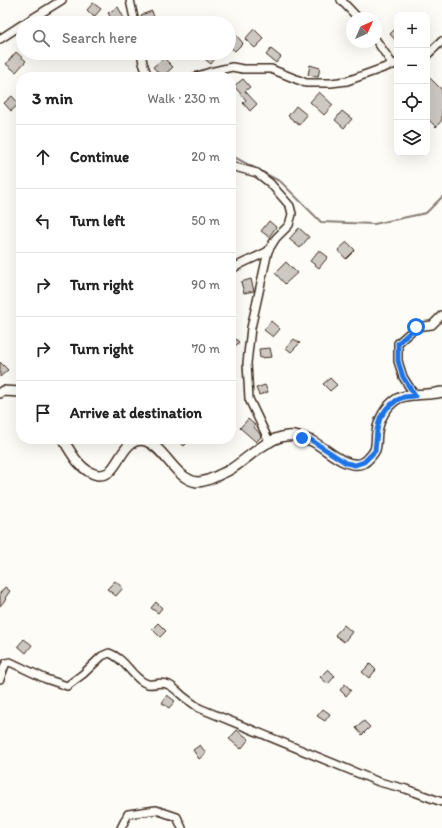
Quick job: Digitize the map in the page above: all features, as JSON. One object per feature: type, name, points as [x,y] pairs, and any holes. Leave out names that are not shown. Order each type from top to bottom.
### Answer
[{"type":"main road","points":[[0,393],[3,391],[16,392]]},
{"type":"main road","points":[[152,444],[175,468],[187,478],[197,482],[206,481],[231,470],[270,443],[283,437],[294,436],[311,440],[346,463],[355,465],[364,462],[375,451],[380,418],[387,408],[397,400],[404,397],[442,392]]},
{"type":"main road","points":[[66,444],[80,464],[91,474],[102,475],[111,471],[124,451],[131,444]]},
{"type":"street","points":[[37,16],[62,0]]},
{"type":"street","points":[[130,0],[133,16]]},
{"type":"street","points":[[341,0],[352,12]]},
{"type":"street","points":[[0,39],[16,29]]},
{"type":"street","points":[[430,52],[442,41]]},
{"type":"street","points":[[382,48],[394,63]]},
{"type":"street","points":[[142,60],[146,72]]},
{"type":"street","points":[[210,72],[232,68],[271,69],[306,83],[331,83],[347,81],[394,64]]},
{"type":"street","points":[[236,167],[257,173],[270,183],[290,206],[292,214],[289,225],[276,238],[268,251],[251,328],[247,363],[249,398],[270,443]]},
{"type":"street","points":[[236,267],[268,251]]},
{"type":"street","points":[[415,396],[403,377],[398,361],[398,343],[416,327],[432,325],[442,315]]},
{"type":"street","points":[[0,679],[6,663],[10,662],[46,679],[67,686],[83,674],[102,656],[109,653],[114,654],[140,680],[148,684],[168,684],[199,708],[378,782],[406,789],[442,802]]},
{"type":"street","points":[[121,828],[128,814],[156,810],[177,817],[182,828]]},
{"type":"building","points":[[93,3],[101,9],[95,16],[87,10]]},
{"type":"building","points":[[118,7],[123,16],[110,16],[108,13]]},
{"type":"building","points":[[152,11],[154,16],[141,16]]},
{"type":"building","points":[[254,29],[264,39],[255,48],[245,39]]},
{"type":"building","points":[[394,30],[394,39],[390,34]]},
{"type":"building","points":[[236,35],[243,43],[236,50]]},
{"type":"building","points":[[271,49],[281,57],[276,63],[266,55]]},
{"type":"building","points":[[16,52],[16,60],[26,61],[16,72],[6,64]]},
{"type":"building","points":[[162,60],[166,60],[173,67],[168,72],[158,72],[153,67]]},
{"type":"building","points":[[206,60],[214,60],[211,64]]},
{"type":"building","points":[[310,65],[320,68],[318,77],[308,75]]},
{"type":"building","points":[[430,78],[442,90],[442,120],[436,127],[430,121]]},
{"type":"building","points":[[243,79],[250,87],[245,91],[257,104],[250,111],[243,103],[246,100],[236,88],[236,84]]},
{"type":"building","points":[[319,92],[333,105],[324,115],[310,102]]},
{"type":"building","points":[[12,96],[16,101],[16,107],[11,111],[4,103]]},
{"type":"building","points":[[296,106],[307,115],[299,125],[288,116]]},
{"type":"building","points":[[342,111],[352,119],[344,128],[335,120]]},
{"type":"building","points":[[269,221],[276,227],[269,237],[261,231]]},
{"type":"building","points":[[299,228],[309,237],[300,248],[289,239]]},
{"type":"building","points":[[347,242],[355,250],[346,259],[338,250]]},
{"type":"building","points":[[319,250],[328,257],[319,268],[310,261]]},
{"type":"building","points":[[286,262],[297,273],[285,284],[275,273]]},
{"type":"building","points":[[251,279],[254,291],[244,293],[241,282]]},
{"type":"building","points":[[271,321],[280,329],[273,337],[264,330]]},
{"type":"building","points":[[294,339],[300,343],[291,352],[286,348]]},
{"type":"building","points":[[270,348],[272,357],[260,358],[259,349]]},
{"type":"building","points":[[0,362],[8,370],[0,377]]},
{"type":"building","points":[[330,378],[337,385],[330,391],[323,384]]},
{"type":"building","points":[[265,385],[268,392],[259,395],[256,388]]},
{"type":"building","points":[[248,419],[255,425],[254,427],[260,434],[261,437],[256,442],[240,428]]},
{"type":"building","points":[[115,581],[123,588],[116,596],[107,589]]},
{"type":"building","points":[[5,587],[10,591],[0,606],[0,593]]},
{"type":"building","points":[[156,602],[162,608],[158,613],[151,608]]},
{"type":"building","points":[[158,623],[166,631],[160,637],[152,629]]},
{"type":"building","points":[[344,625],[352,632],[344,642],[335,635]]},
{"type":"building","points":[[24,639],[32,645],[26,653],[18,646]]},
{"type":"building","points":[[370,664],[376,670],[369,678],[362,672]]},
{"type":"building","points":[[328,669],[335,676],[328,684],[320,677]]},
{"type":"building","points":[[345,684],[351,690],[346,696],[340,690]]},
{"type":"building","points":[[167,695],[175,701],[169,708],[162,703]]},
{"type":"building","points":[[323,709],[330,714],[325,721],[317,716]]},
{"type":"building","points":[[364,721],[370,727],[362,735],[356,728]]},
{"type":"building","points":[[237,730],[249,739],[241,749],[229,739]]},
{"type":"building","points":[[200,745],[206,753],[199,759],[193,750]]},
{"type":"waterway","points":[[236,158],[281,182],[321,222],[374,224],[426,213],[442,197]]},
{"type":"route","points":[[302,438],[311,440],[346,463],[355,465],[364,462],[375,451],[380,418],[387,408],[397,400],[404,397],[415,396],[403,377],[398,361],[398,343],[416,327]]}]
